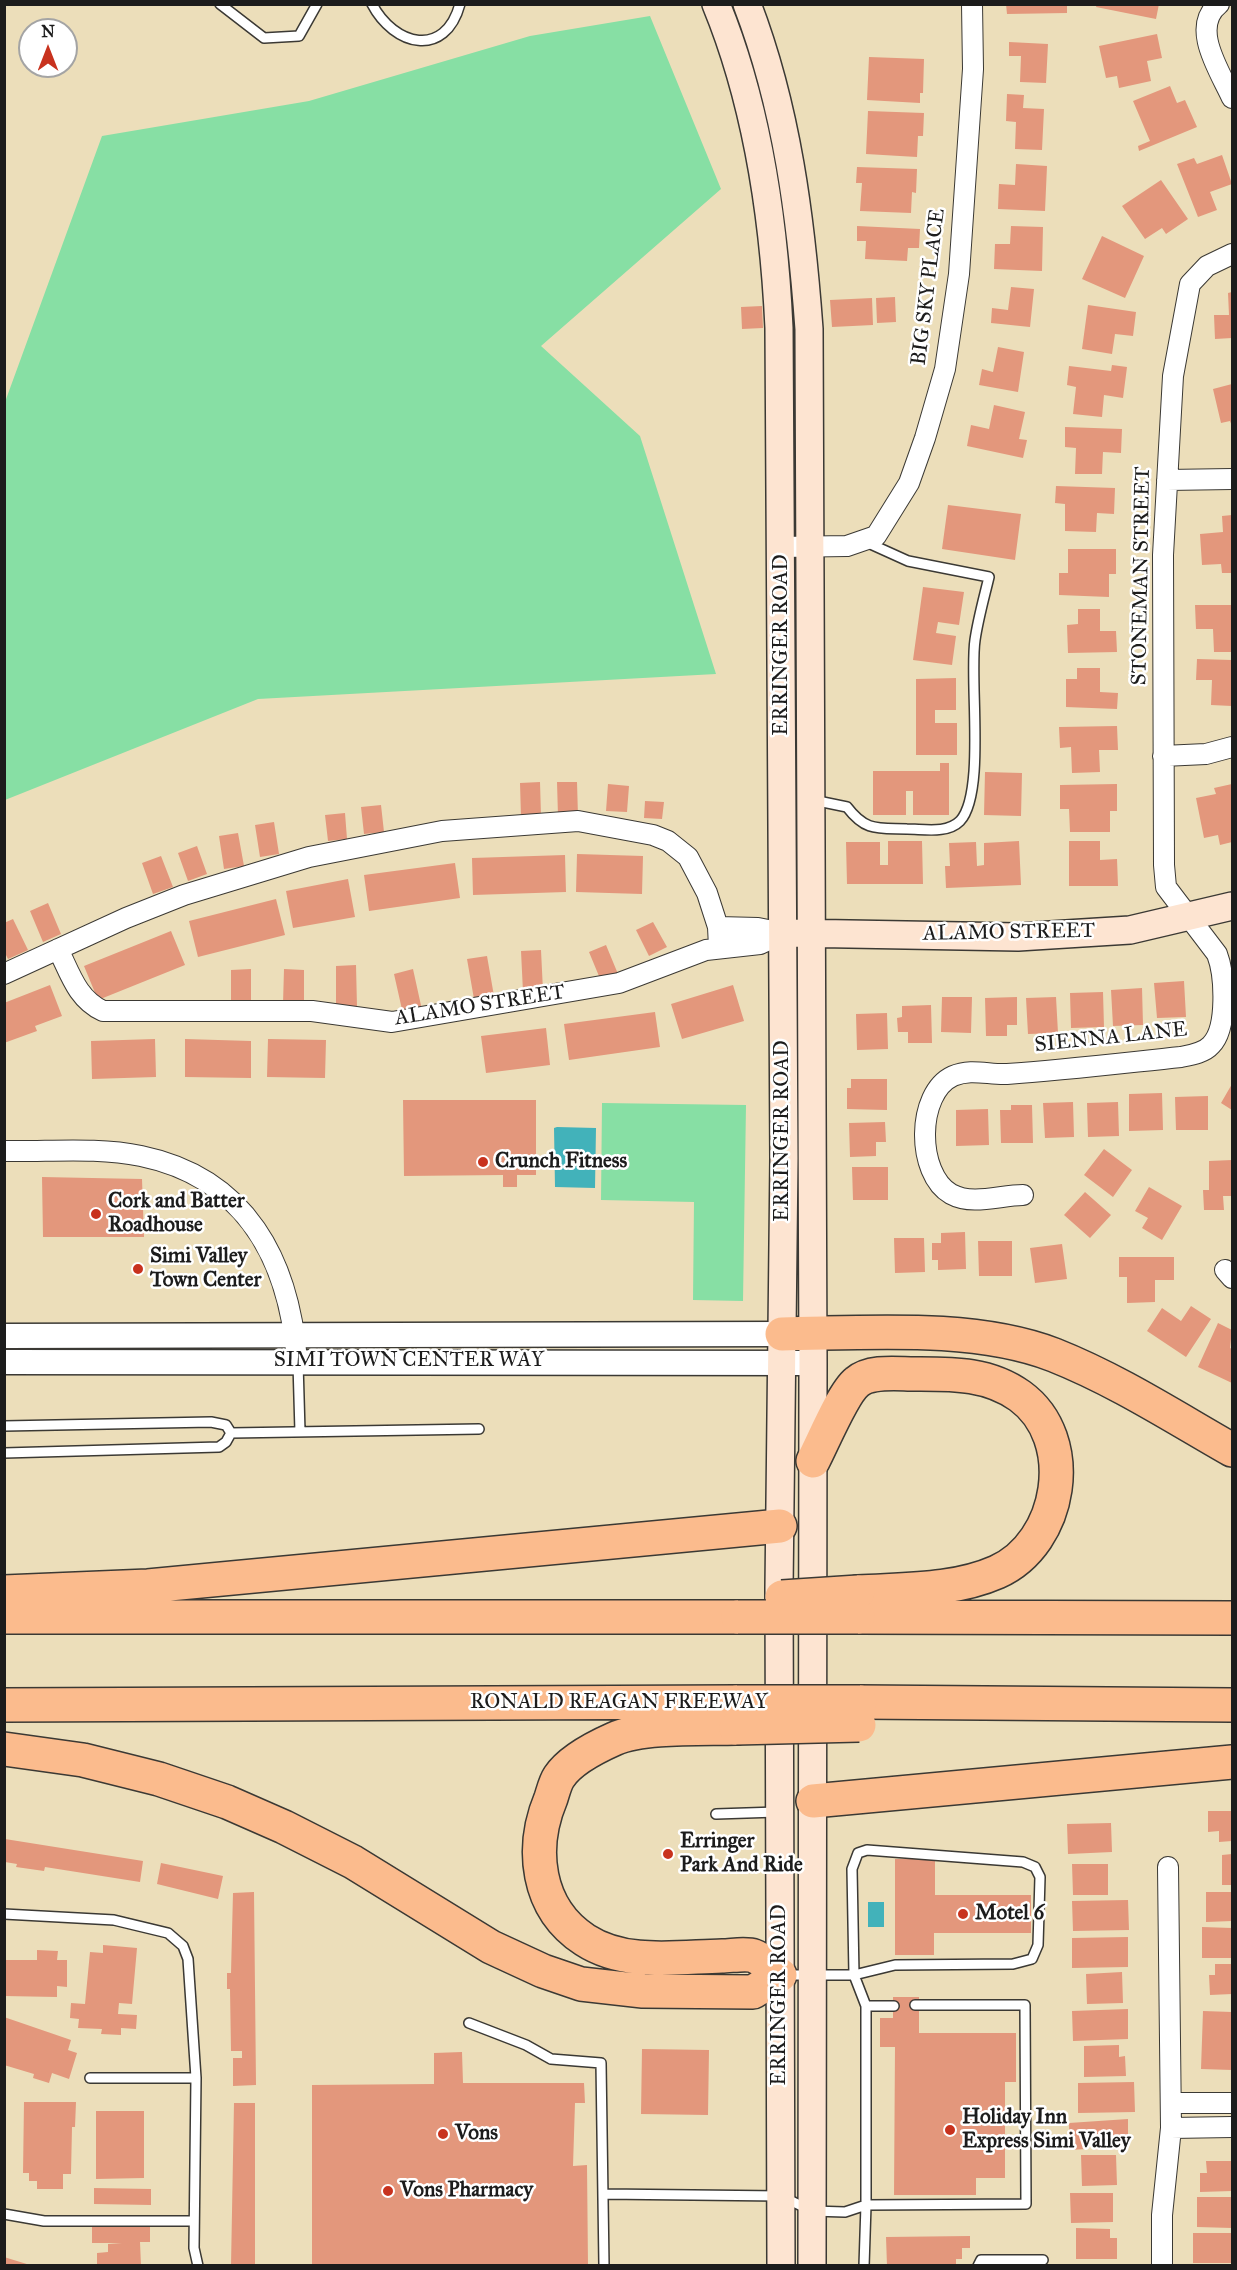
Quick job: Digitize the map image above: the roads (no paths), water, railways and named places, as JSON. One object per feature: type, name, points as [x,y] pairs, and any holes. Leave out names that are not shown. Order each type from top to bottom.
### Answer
[{"type":"highway","points":[[797,1348],[957,1334],[1015,1344],[1054,1355],[1113,1383],[1233,1450]]},
{"type":"highway","points":[[813,1461],[850,1389],[859,1380],[878,1374],[974,1375],[1000,1384],[1020,1396],[1037,1412],[1047,1430],[1056,1463],[1057,1486],[1052,1508],[1032,1545],[999,1571],[955,1585],[858,1605]]},
{"type":"highway","points":[[4,1592],[148,1586],[780,1526]]},
{"type":"highway","points":[[4,1617],[561,1617],[858,1605],[1233,1618]]},
{"type":"highway","name":"RONALD REAGAN FREEWAY","points":[[4,1705],[737,1715]]},
{"type":"highway","points":[[4,1749],[83,1760],[159,1779],[227,1802],[284,1827],[353,1862],[491,1947],[543,1971],[581,1984],[643,1991],[753,1992],[780,1975],[754,1956],[635,1958],[604,1950],[584,1939],[556,1909],[545,1889],[539,1864],[538,1839],[559,1777],[573,1763],[616,1737],[737,1715],[860,1714],[1037,1705],[1233,1705]]},
{"type":"highway","points":[[813,1801],[1233,1762]]},
{"type":"main road","name":"ERRINGER ROAD","points":[[716,4],[754,132],[767,192],[774,249],[779,328],[783,933],[797,1348],[813,1461],[812,2265]]},
{"type":"main road","name":"ERRINGER ROAD","points":[[747,4],[773,86],[787,146],[798,208],[809,329],[810,933],[797,1348],[780,1526],[781,2265]]},
{"type":"main road","name":"ALAMO STREET","points":[[783,933],[1018,938],[1130,930],[1233,906]]},
{"type":"street","name":"BIG SKY PLACE","points":[[865,542],[876,536],[884,526],[909,483],[945,369],[959,274],[973,69],[972,4]]},
{"type":"street","points":[[1219,4],[1207,21],[1206,36],[1233,98]]},
{"type":"street","name":"STONEMAN STREET","points":[[1189,917],[1166,886],[1163,756],[1163,555],[1173,376],[1190,284],[1199,272],[1233,254]]},
{"type":"street","points":[[1167,480],[1233,479]]},
{"type":"street","points":[[781,546],[848,546],[865,542]]},
{"type":"street","points":[[1163,756],[1206,754],[1233,747]]},
{"type":"street","points":[[4,974],[184,895],[309,856],[442,831],[578,821],[653,835],[668,841],[688,857],[707,893],[718,927],[719,946]]},
{"type":"street","name":"SIENNA LANE","points":[[1023,1194],[968,1200],[951,1194],[938,1183],[929,1169],[926,1152],[927,1110],[936,1090],[951,1077],[967,1071],[1004,1074],[1181,1058],[1201,1052],[1211,1046],[1222,1022],[1221,964],[1189,917]]},
{"type":"street","name":"ALAMO STREET","points":[[718,927],[758,928],[783,933]]},
{"type":"street","name":"ALAMO STREET","points":[[58,949],[80,995],[90,1005],[103,1011],[312,1011],[392,1022],[619,983],[719,946],[760,944],[783,933]]},
{"type":"street","points":[[4,1151],[108,1152],[142,1156],[174,1167],[212,1186],[232,1201],[269,1246],[280,1270],[296,1348]]},
{"type":"street","name":"SIMI TOWN CENTER WAY","points":[[4,1336],[296,1348],[797,1348]]},
{"type":"street","name":"SIMI TOWN CENTER WAY","points":[[4,1362],[296,1348]]},
{"type":"street","points":[[1161,2265],[1162,2216],[1172,2128],[1168,1867]]},
{"type":"street","points":[[1172,2103],[1233,2103]]},
{"type":"street","points":[[1172,2128],[1233,2127]]},
{"type":"lane","points":[[220,4],[264,38],[299,36],[318,4]]},
{"type":"lane","points":[[372,4],[378,15],[400,35],[426,42],[444,35],[455,21],[460,4]]},
{"type":"lane","points":[[810,799],[847,807],[857,821],[871,828],[915,829],[948,829],[961,820],[968,802],[976,749],[974,641],[989,577],[908,561],[865,542]]},
{"type":"lane","points":[[296,1348],[300,1432]]},
{"type":"lane","points":[[4,1426],[211,1422],[226,1425],[231,1433]]},
{"type":"lane","points":[[231,1433],[479,1429]]},
{"type":"lane","points":[[4,1453],[219,1447],[226,1442],[231,1433]]},
{"type":"lane","points":[[716,1814],[780,1812]]},
{"type":"lane","points":[[780,1975],[854,1975],[895,1965],[1014,1964],[1032,1959],[1038,1945],[1038,1871],[1035,1867],[1023,1862],[867,1850],[858,1853],[852,1869],[854,1975],[866,2006],[864,2265]]},
{"type":"lane","points":[[4,1914],[114,1920],[168,1933],[183,1946],[188,1959],[196,2078],[194,2221],[198,2265]]},
{"type":"lane","points":[[604,2194],[781,2196],[812,2211],[844,2212],[866,2205],[1026,2204],[1025,2005],[915,2006]]},
{"type":"lane","points":[[866,2006],[894,2006]]},
{"type":"lane","points":[[469,2023],[526,2045],[551,2059],[601,2063],[604,2265]]},
{"type":"lane","points":[[90,2078],[196,2078]]},
{"type":"lane","points":[[4,2214],[44,2221],[194,2221]]},
{"type":"lane","points":[[978,2265],[981,2260],[1043,2260]]},
{"type":"water","points":[[554,1128],[596,1128],[595,1188],[555,1187]]},
{"type":"water","points":[[868,1902],[884,1902],[884,1927],[868,1927]]},
{"type":"place","name":"Crunch Fitness","points":[[483,1162]]},
{"type":"place","name":"Cork and Batter Roadhouse","points":[[96,1214]]},
{"type":"place","name":"Simi Valley Town Center","points":[[138,1269]]},
{"type":"place","name":"Erringer Park And Ride","points":[[668,1854]]},
{"type":"place","name":"Motel 6","points":[[963,1914]]},
{"type":"place","name":"Holiday Inn Express Simi Valley","points":[[950,2130]]},
{"type":"place","name":"Vons","points":[[443,2134]]},
{"type":"place","name":"Vons Pharmacy","points":[[388,2191]]}]
